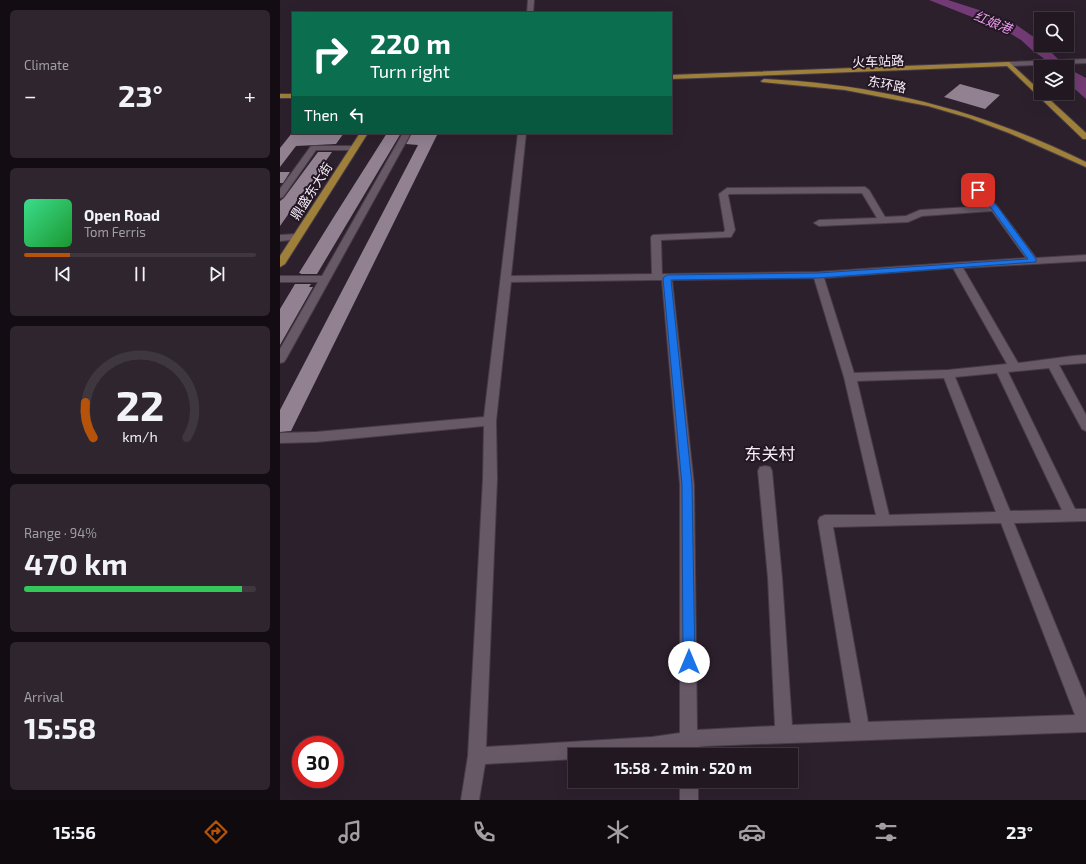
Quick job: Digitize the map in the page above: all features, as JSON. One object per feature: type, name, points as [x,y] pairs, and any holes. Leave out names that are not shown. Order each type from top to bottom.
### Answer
[{"type":"main road","name":"火车站路","points":[[672,81],[1006,66]]},
{"type":"main road","name":"火车站路","points":[[672,77],[1006,66]]},
{"type":"main road","points":[[1006,66],[1086,137]]},
{"type":"main road","points":[[1006,66],[1086,147]]},
{"type":"main road","name":"东环路","points":[[672,77],[776,77],[838,82],[876,89],[945,104],[1010,126],[1086,158]]},
{"type":"main road","name":"东环路","points":[[672,81],[773,81],[824,85],[873,93],[941,108],[981,121],[1044,145],[1086,165]]},
{"type":"main road","points":[[280,92],[292,92]]},
{"type":"main road","points":[[280,96],[292,96]]},
{"type":"main road","name":"鼎盛东大街","points":[[280,264],[363,134]]},
{"type":"street","points":[[530,12],[531,0]]},
{"type":"street","name":"火车站路","points":[[1074,63],[1086,61]]},
{"type":"street","name":"火车站路","points":[[1074,64],[1086,65]]},
{"type":"street","name":"火车站路","points":[[1006,66],[1034,65]]},
{"type":"street","points":[[280,359],[405,134]]},
{"type":"street","points":[[470,800],[477,756],[490,479],[490,421],[522,134]]},
{"type":"street","points":[[280,195],[314,148],[354,148]]},
{"type":"street","points":[[689,748],[687,485],[656,237],[728,235],[730,230],[723,194],[727,191],[865,190],[883,221]]},
{"type":"street","points":[[978,190],[994,208],[1033,261]]},
{"type":"street","points":[[819,224],[908,219],[920,213],[994,208]]},
{"type":"street","points":[[280,238],[297,237]]},
{"type":"street","points":[[505,279],[818,275],[956,265],[1086,258]]},
{"type":"street","points":[[956,265],[1015,368]]},
{"type":"street","points":[[818,275],[850,377],[884,521]]},
{"type":"street","points":[[280,279],[325,279]]},
{"type":"street","points":[[850,377],[948,374],[1015,368],[1052,363],[1062,360],[1086,359]]},
{"type":"street","points":[[1052,363],[1086,426]]},
{"type":"street","points":[[1001,369],[1071,515]]},
{"type":"street","points":[[617,748],[652,746],[689,748],[706,737],[1086,722],[948,374]]},
{"type":"street","points":[[280,438],[316,437],[490,421]]},
{"type":"street","points":[[765,471],[775,578],[784,734]]},
{"type":"street","points":[[861,731],[825,520],[884,521],[1086,515]]},
{"type":"street","points":[[477,756],[568,751]]},
{"type":"street","points":[[689,788],[689,800]]},
{"type":"water","name":"红娘港","points":[[929,0],[948,0],[1015,24],[1034,37],[1034,52],[1021,40],[1005,30]]},
{"type":"water","points":[[1034,52],[1052,52],[1059,60],[1045,60]]},
{"type":"water","points":[[1074,72],[1086,78],[1086,99],[1074,88]]},
{"type":"building","points":[[960,84],[1000,95],[985,109],[944,97]]},
{"type":"building","points":[[292,133],[343,134],[336,144],[296,146],[280,167],[280,148]]},
{"type":"building","points":[[386,134],[400,134],[317,274],[300,274],[301,273],[299,273]]},
{"type":"building","points":[[411,134],[438,134],[291,431],[280,432],[280,410],[418,145],[406,144]]},
{"type":"building","points":[[318,152],[332,152],[318,172],[319,181],[311,182],[280,226],[280,201],[284,198]]},
{"type":"building","points":[[280,172],[290,172],[283,183],[280,183]]},
{"type":"building","points":[[295,284],[311,284],[309,287],[313,287],[280,345],[280,309]]},
{"type":"district","name":"东关村","points":[[770,454]]},
{"type":"route","points":[[689,662],[687,485],[667,278],[818,275],[1033,261],[994,208],[978,190]]}]
